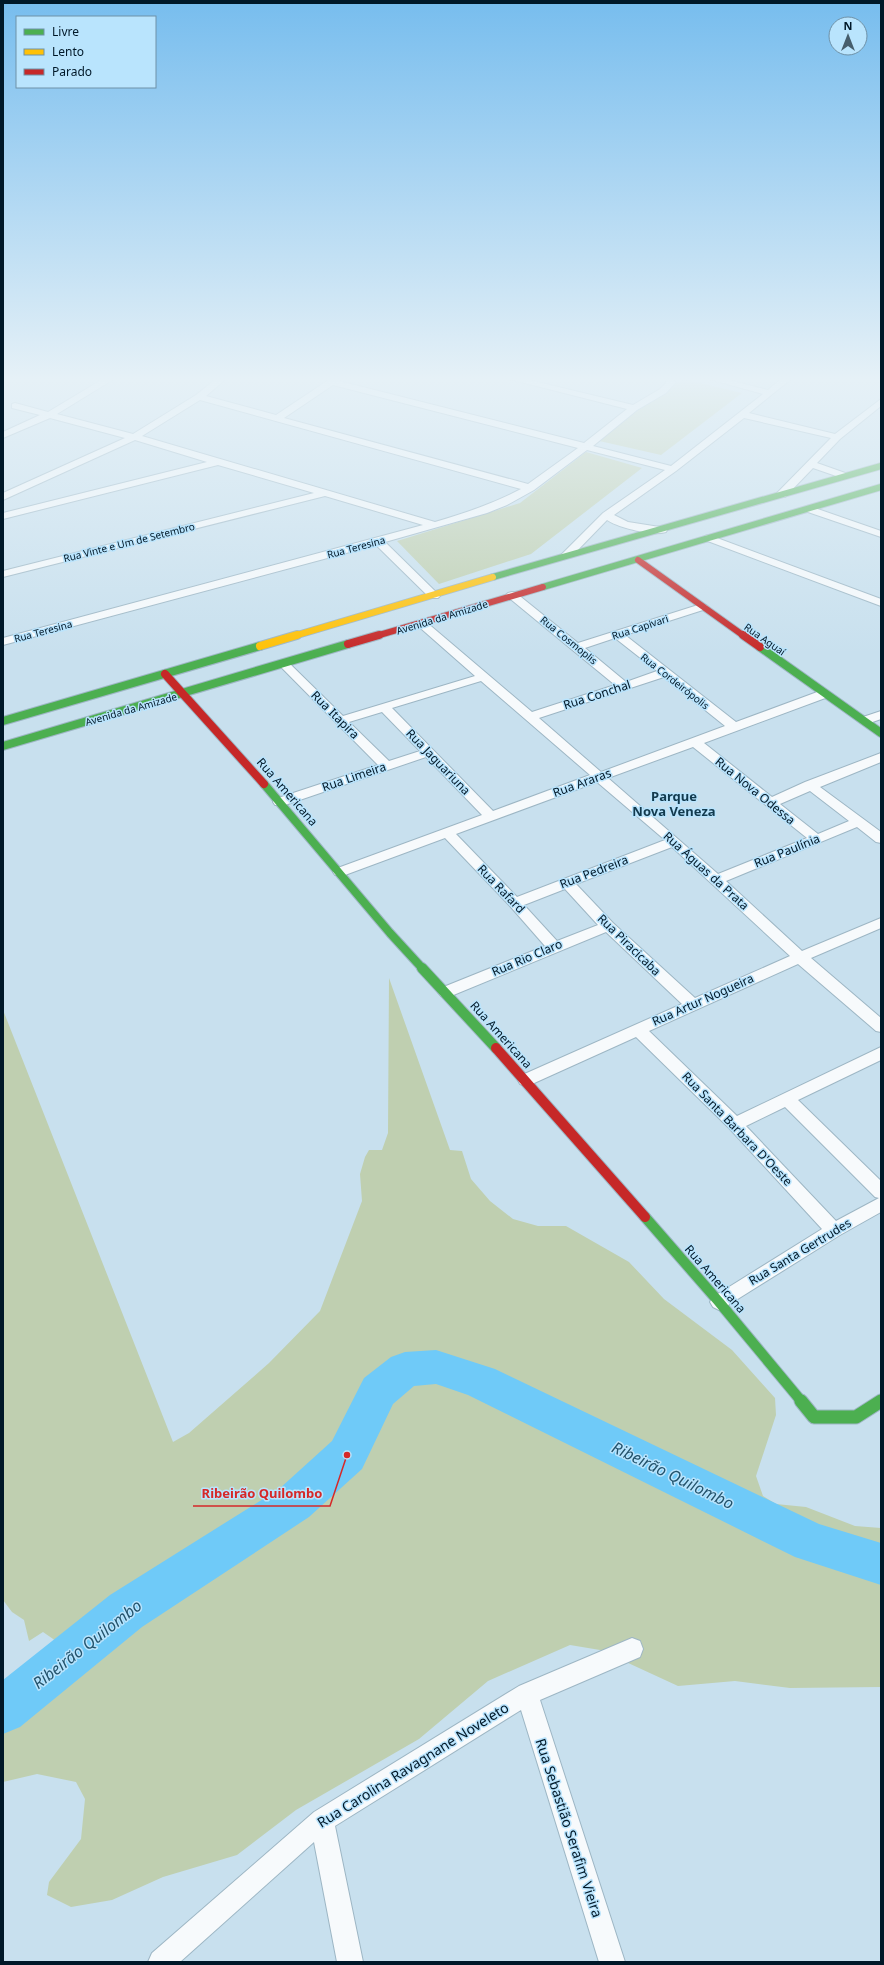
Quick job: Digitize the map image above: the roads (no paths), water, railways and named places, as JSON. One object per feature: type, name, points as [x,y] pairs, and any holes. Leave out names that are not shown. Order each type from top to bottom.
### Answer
[{"type":"main road","name":"Avenida da Amizade","points":[[3,721],[434,596],[566,556],[662,530],[864,471]]},
{"type":"main road","points":[[845,476],[854,482],[855,491],[850,496]]},
{"type":"main road","name":"Avenida da Amizade","points":[[3,746],[284,664],[512,595],[638,560],[881,487]]},
{"type":"main road","points":[[555,584],[541,574],[543,566],[566,556]]},
{"type":"main road","name":"Rua Aguaí","points":[[638,560],[824,694],[881,733]]},
{"type":"main road","name":"Rua Americana","points":[[165,674],[184,693],[280,802],[390,933],[526,1080],[719,1302],[814,1417],[856,1417],[881,1401]]},
{"type":"street","points":[[3,497],[60,471]]},
{"type":"street","points":[[3,516],[183,471]]},
{"type":"street","points":[[249,471],[435,525]]},
{"type":"street","points":[[466,471],[530,488]]},
{"type":"street","name":"Rua Teresina","points":[[3,642],[435,525],[503,503],[530,488],[553,471]]},
{"type":"street","points":[[566,556],[606,515],[671,471]]},
{"type":"street","points":[[781,495],[805,471]]},
{"type":"street","points":[[830,471],[845,476]]},
{"type":"street","name":"Rua Vinte e Um de Setembro","points":[[3,574],[325,492]]},
{"type":"street","points":[[809,509],[881,534]]},
{"type":"street","name":"Avenida da Amizade","points":[[606,515],[614,521],[624,525],[662,530]]},
{"type":"street","points":[[709,538],[881,603]]},
{"type":"street","points":[[378,541],[434,596]]},
{"type":"street","name":"Rua Cosmoplis","points":[[512,595],[577,646],[624,686]]},
{"type":"street","name":"Rua Capivari","points":[[577,646],[618,635],[702,607]]},
{"type":"street","name":"Rua Águas da Prata","points":[[421,623],[674,841],[800,957],[881,1026]]},
{"type":"street","name":"Rua Cordeirópolis","points":[[618,635],[664,673],[733,726]]},
{"type":"street","name":"Rua Itapira","points":[[284,664],[386,766]]},
{"type":"street","name":"Rua Conchal","points":[[530,717],[664,673]]},
{"type":"street","points":[[341,720],[385,708],[482,677]]},
{"type":"street","name":"Rua Araras","points":[[340,872],[695,742],[733,726],[824,694]]},
{"type":"street","name":"Rua Jaguariuna","points":[[385,708],[491,816]]},
{"type":"street","points":[[864,721],[881,715]]},
{"type":"street","name":"Rua Nova Odessa","points":[[695,742],[816,839]]},
{"type":"street","name":"Rua Limeira","points":[[280,802],[428,752]]},
{"type":"street","points":[[770,803],[810,785],[881,757]]},
{"type":"street","points":[[810,785],[881,839]]},
{"type":"street","name":"Rua Paulínia","points":[[717,880],[858,822]]},
{"type":"street","name":"Rua Rafard","points":[[447,833],[515,903],[554,947]]},
{"type":"street","name":"Rua Pedreira","points":[[515,903],[674,841]]},
{"type":"street","name":"Rua Piracicaba","points":[[566,882],[608,926],[693,1005]]},
{"type":"street","name":"Rua Artur Nogueira","points":[[526,1080],[637,1029],[881,923]]},
{"type":"street","name":"Rua Rio Claro","points":[[446,992],[608,926]]},
{"type":"street","name":"Rua Santa Barbara D'Oeste","points":[[637,1029],[735,1124],[834,1230]]},
{"type":"street","points":[[735,1124],[788,1100],[881,1053]]},
{"type":"street","points":[[788,1100],[881,1192]]},
{"type":"street","name":"Rua Santa Gertrudes","points":[[719,1302],[834,1230],[881,1204]]},
{"type":"street","name":"Rua Carolina Ravagnane Noveleto","points":[[161,1962],[322,1820],[527,1694],[632,1649]]},
{"type":"street","name":"Rua Sebastião Serafim Vieira","points":[[527,1694],[612,1962]]},
{"type":"street","points":[[322,1820],[350,1962]]},
{"type":"waterway","name":"Ribeirão Quilombo","points":[[3,1710],[126,1611],[294,1503],[347,1455],[378,1391],[405,1369],[436,1367],[481,1382],[811,1542],[881,1564]]},
{"type":"place","name":"Ribeirão Quilombo","points":[[347,1455]]},
{"type":"district","name":"Parque Nova Veneza","points":[[674,804]]}]
